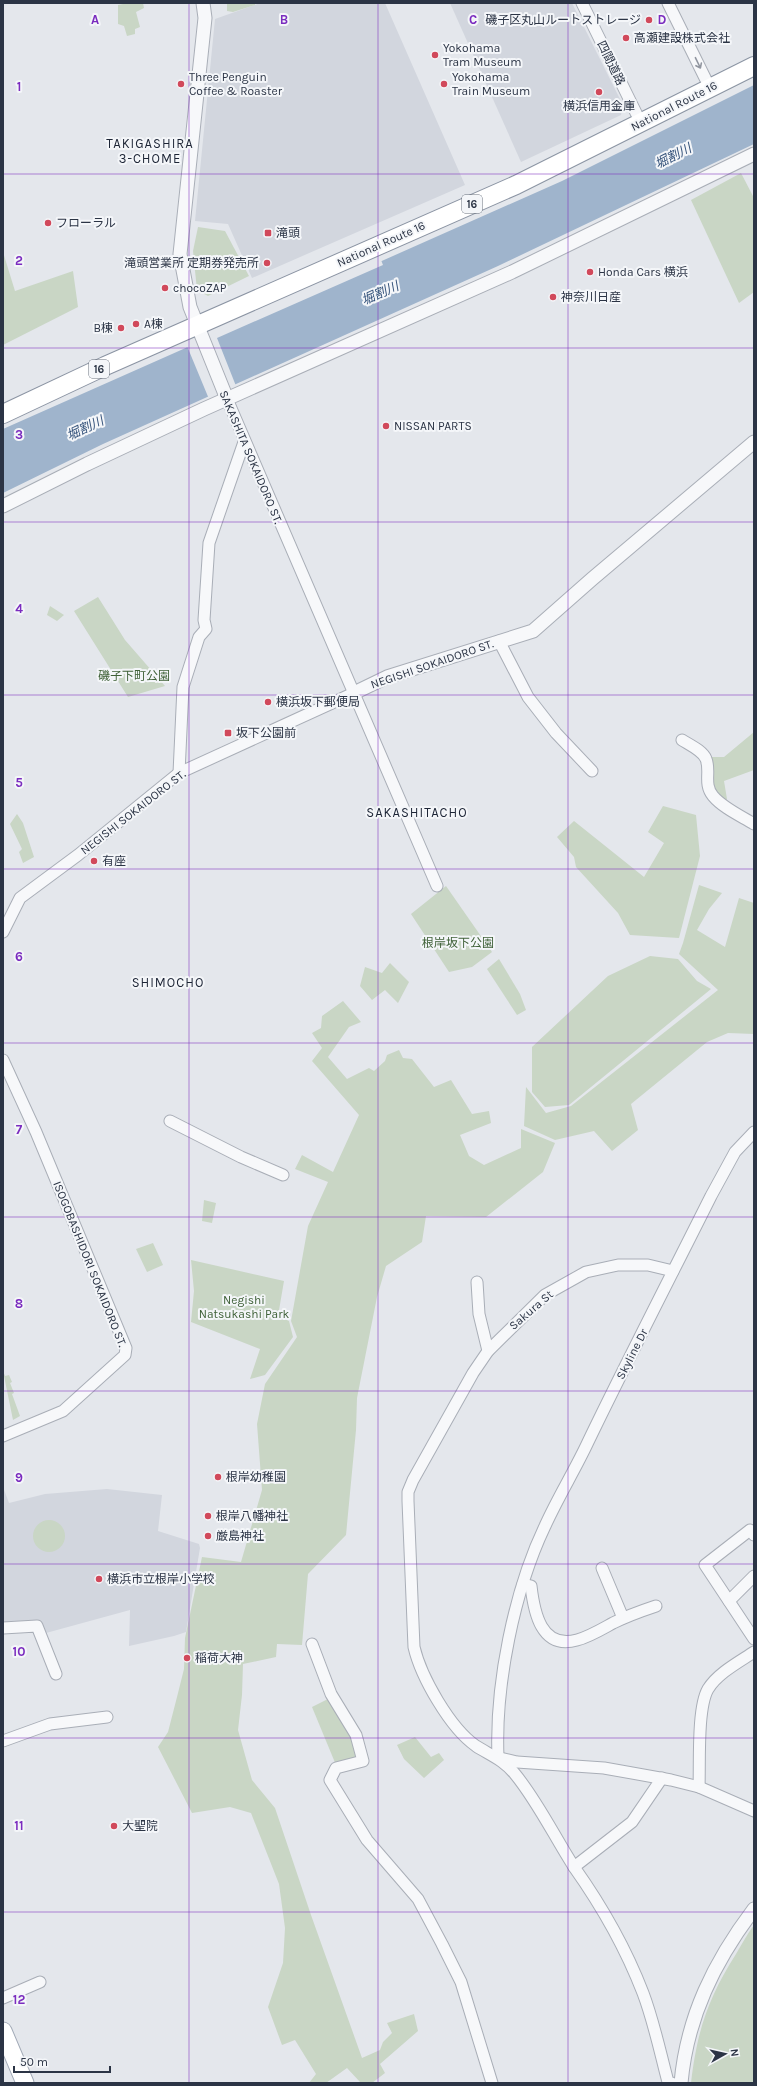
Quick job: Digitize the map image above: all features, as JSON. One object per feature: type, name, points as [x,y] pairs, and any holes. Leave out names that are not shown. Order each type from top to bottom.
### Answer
[{"type":"highway","name":"National Route 16","points":[[3,414],[55,389],[199,333],[516,185],[754,66]]},
{"type":"main road","points":[[3,2031],[25,2083]]},
{"type":"street","name":"SAKASHITA SOKAIDORO ST.","points":[[203,3],[205,18],[180,254],[188,299],[199,333],[244,442],[354,692],[437,886]]},
{"type":"street","name":"四間道路","points":[[582,3],[642,123]]},
{"type":"street","points":[[668,3],[710,88]]},
{"type":"street","points":[[3,506],[226,396],[512,272],[754,154]]},
{"type":"street","points":[[179,773],[184,687],[199,637],[206,629],[204,620],[209,543],[244,442]]},
{"type":"street","name":"NEGISHI SOKAIDORO ST.","points":[[3,932],[20,898],[78,855],[179,773],[387,677],[534,631],[592,579],[754,442]]},
{"type":"street","points":[[499,641],[528,697],[556,733],[592,771]]},
{"type":"street","points":[[682,740],[700,752],[706,760],[707,786],[713,796],[732,811],[754,824]]},
{"type":"street","name":"ISOGOBASHIDORI SOKAIDORO ST.","points":[[3,1060],[36,1132],[126,1348],[125,1355],[62,1412],[3,1436]]},
{"type":"street","points":[[170,1121],[241,1157],[283,1175]]},
{"type":"street","name":"Skyline Dr","points":[[498,1757],[497,1726],[499,1698],[523,1584],[545,1526],[570,1479],[673,1271],[735,1152],[753,1136]]},
{"type":"street","name":"Sakura St","points":[[498,1757],[476,1746],[458,1728],[436,1697],[418,1664],[414,1647],[408,1492],[413,1480],[473,1373],[488,1351],[545,1295],[586,1272],[618,1265],[648,1265],[673,1271]]},
{"type":"street","points":[[477,1282],[480,1314],[488,1351]]},
{"type":"street","points":[[754,1536],[750,1530],[705,1565],[754,1639]]},
{"type":"street","points":[[602,1568],[623,1618]]},
{"type":"street","points":[[729,1601],[754,1576]]},
{"type":"street","points":[[523,1584],[531,1586],[534,1610],[538,1623],[545,1632],[562,1641],[577,1640],[623,1618],[656,1606]]},
{"type":"street","points":[[3,1628],[37,1626],[56,1674]]},
{"type":"street","points":[[312,1644],[331,1694],[356,1735],[363,1761],[336,1768],[330,1780],[367,1840],[418,1899],[461,1982],[492,2083]]},
{"type":"street","points":[[699,1788],[703,1703],[709,1688],[724,1673],[754,1652]]},
{"type":"street","points":[[3,1742],[50,1724],[107,1717]]},
{"type":"street","points":[[498,1757],[517,1762],[604,1768],[662,1778],[699,1788],[754,1811]]},
{"type":"street","points":[[498,1757],[509,1766],[526,1790],[574,1867],[591,1891],[633,1969],[652,2018],[668,2082],[672,2083]]},
{"type":"street","points":[[574,1867],[632,1822],[662,1778]]},
{"type":"street","points":[[680,2083],[692,2019],[701,1996],[724,1954],[754,1909]]},
{"type":"street","points":[[3,1998],[40,1982]]},
{"type":"shaded area","points":[[260,3],[385,3],[465,185],[252,278],[228,224],[195,221],[215,19]]},
{"type":"shaded area","points":[[450,3],[572,3],[623,105],[621,115],[521,162]]},
{"type":"shaded area","name":"横浜市立根岸小学校","points":[[3,1487],[9,1503],[45,1494],[107,1489],[162,1495],[158,1531],[199,1544],[200,1548],[186,1632],[129,1646],[130,1610],[46,1633],[39,1622],[3,1625]]},
{"type":"green space","points":[[143,3],[144,8],[136,12],[140,27],[135,29],[135,34],[127,36],[124,26],[118,24],[118,5]]},
{"type":"green space","points":[[227,3],[255,3],[255,5],[233,12],[227,11]]},
{"type":"green space","points":[[741,173],[754,198],[754,292],[739,303],[691,200]]},
{"type":"green space","points":[[198,227],[225,231],[249,276],[208,296],[197,290],[193,251]]},
{"type":"green space","points":[[3,252],[15,291],[73,271],[78,307],[3,345]]},
{"type":"green space","name":"磯子下町公園","points":[[98,597],[125,640],[165,686],[128,697],[74,611]]},
{"type":"green space","points":[[50,606],[64,615],[57,621],[47,615]]},
{"type":"green space","points":[[754,732],[754,770],[724,781],[727,799],[724,802],[712,788],[708,757],[724,757]]},
{"type":"green space","points":[[663,806],[696,815],[700,856],[679,938],[630,935],[618,913],[576,867],[574,857],[557,837],[574,821],[644,877],[664,843],[648,832]]},
{"type":"green space","points":[[17,814],[23,823],[34,857],[23,863],[19,852],[22,849],[10,824]]},
{"type":"green space","points":[[699,885],[722,893],[709,909],[697,930],[725,947],[739,898],[754,903],[754,1034],[728,1033],[707,1042],[631,1104],[638,1130],[612,1151],[594,1131],[555,1140],[524,1126],[526,1087],[546,1113],[571,1106],[718,990],[679,954]]},
{"type":"green space","name":"根岸坂下公園","points":[[446,886],[492,952],[472,967],[449,972],[411,914]]},
{"type":"green space","points":[[650,956],[678,959],[697,981],[711,989],[569,1105],[545,1107],[532,1092],[532,1047],[608,976]]},
{"type":"green space","points":[[499,959],[520,994],[526,1010],[517,1015],[487,969]]},
{"type":"green space","points":[[390,963],[409,982],[398,1003],[385,990],[372,1000],[360,986],[365,967],[382,973]]},
{"type":"green space","points":[[343,1001],[361,1022],[349,1027],[328,1057],[347,1079],[369,1068],[374,1071],[385,1061],[387,1055],[399,1050],[403,1058],[412,1059],[434,1087],[451,1080],[472,1114],[489,1111],[491,1123],[460,1135],[469,1156],[484,1165],[521,1148],[521,1129],[555,1143],[543,1172],[486,1217],[426,1216],[422,1242],[386,1266],[377,1297],[357,1398],[356,1430],[346,1535],[308,1574],[302,1645],[277,1644],[276,1657],[243,1664],[242,1695],[238,1730],[252,1780],[275,1808],[362,2058],[380,2050],[383,2042],[392,2033],[387,2023],[414,2014],[418,2031],[380,2064],[385,2073],[372,2083],[360,2082],[347,2068],[326,2083],[309,2083],[316,2074],[295,2040],[282,2045],[268,2007],[283,1963],[285,1928],[279,1884],[251,1813],[230,1807],[192,1813],[158,1747],[168,1732],[184,1669],[185,1638],[202,1557],[241,1562],[262,1490],[257,1424],[265,1384],[297,1337],[291,1321],[308,1226],[328,1182],[295,1169],[302,1155],[333,1172],[359,1115],[312,1061],[322,1048],[312,1033],[321,1028],[322,1016]]},
{"type":"green space","points":[[204,1200],[216,1203],[212,1223],[202,1221]]},
{"type":"green space","points":[[153,1243],[163,1265],[147,1272],[136,1249]]},
{"type":"green space","name":"Negishi Natsukashi Park","points":[[191,1260],[284,1281],[278,1316],[289,1321],[293,1337],[265,1375],[250,1379],[260,1349],[191,1322],[194,1291]]},
{"type":"green space","points":[[3,1371],[5,1376],[9,1375],[12,1382],[10,1383],[14,1393],[12,1394],[20,1416],[13,1420]]},
{"type":"green space","points":[[46,1520],[52,1520],[62,1527],[65,1536],[64,1542],[58,1549],[52,1552],[46,1552],[36,1545],[33,1539],[33,1533],[40,1523]]},
{"type":"green space","points":[[330,1698],[354,1736],[360,1760],[336,1765],[312,1707]]},
{"type":"green space","points":[[415,1737],[431,1757],[439,1753],[444,1760],[424,1778],[404,1759],[397,1745]]},
{"type":"green space","points":[[754,1925],[754,2083],[691,2083],[700,2031],[711,2000],[726,1970]]},
{"type":"water","name":"堀割川","points":[[754,85],[754,144],[498,266],[103,444],[3,493],[3,429],[562,181]]},
{"type":"pier","points":[[381,260],[383,265],[217,338],[236,386],[209,399],[187,346]]},
{"type":"place","name":"磯子区丸山ルートストレージ","points":[[649,20]]},
{"type":"place","name":"高瀬建設株式会社","points":[[626,38]]},
{"type":"place","name":"Yokohama Tram Museum","points":[[435,55]]},
{"type":"place","name":"Three Penguin Coffee & Roaster","points":[[181,84]]},
{"type":"place","name":"Yokohama Train Museum","points":[[444,84]]},
{"type":"place","name":"横浜信用金庫","points":[[599,92]]},
{"type":"place","name":"フローラル","points":[[48,223]]},
{"type":"place","name":"滝頭","points":[[268,233]]},
{"type":"place","name":"滝頭営業所 定期券発売所","points":[[267,263]]},
{"type":"place","name":"Honda Cars 横浜","points":[[590,272]]},
{"type":"place","name":"chocoZAP","points":[[165,288]]},
{"type":"place","name":"神奈川日産","points":[[553,297]]},
{"type":"place","name":"A棟","points":[[136,324]]},
{"type":"place","name":"B棟","points":[[121,328]]},
{"type":"place","name":"NISSAN PARTS","points":[[386,426]]},
{"type":"place","name":"横浜坂下郵便局","points":[[268,702]]},
{"type":"place","name":"坂下公園前","points":[[228,733]]},
{"type":"place","name":"有座","points":[[94,861]]},
{"type":"place","name":"根岸幼稚園","points":[[218,1477]]},
{"type":"place","name":"根岸八幡神社","points":[[208,1516]]},
{"type":"place","name":"厳島神社","points":[[208,1536]]},
{"type":"place","name":"横浜市立根岸小学校","points":[[99,1579]]},
{"type":"place","name":"稲荷大神","points":[[187,1658]]},
{"type":"place","name":"大聖院","points":[[114,1826]]},
{"type":"district","name":"TAKIGASHIRA 3-CHOME","points":[[150,150]]},
{"type":"district","name":"SAKASHITACHO","points":[[417,812]]},
{"type":"district","name":"SHIMOCHO","points":[[168,982]]}]
